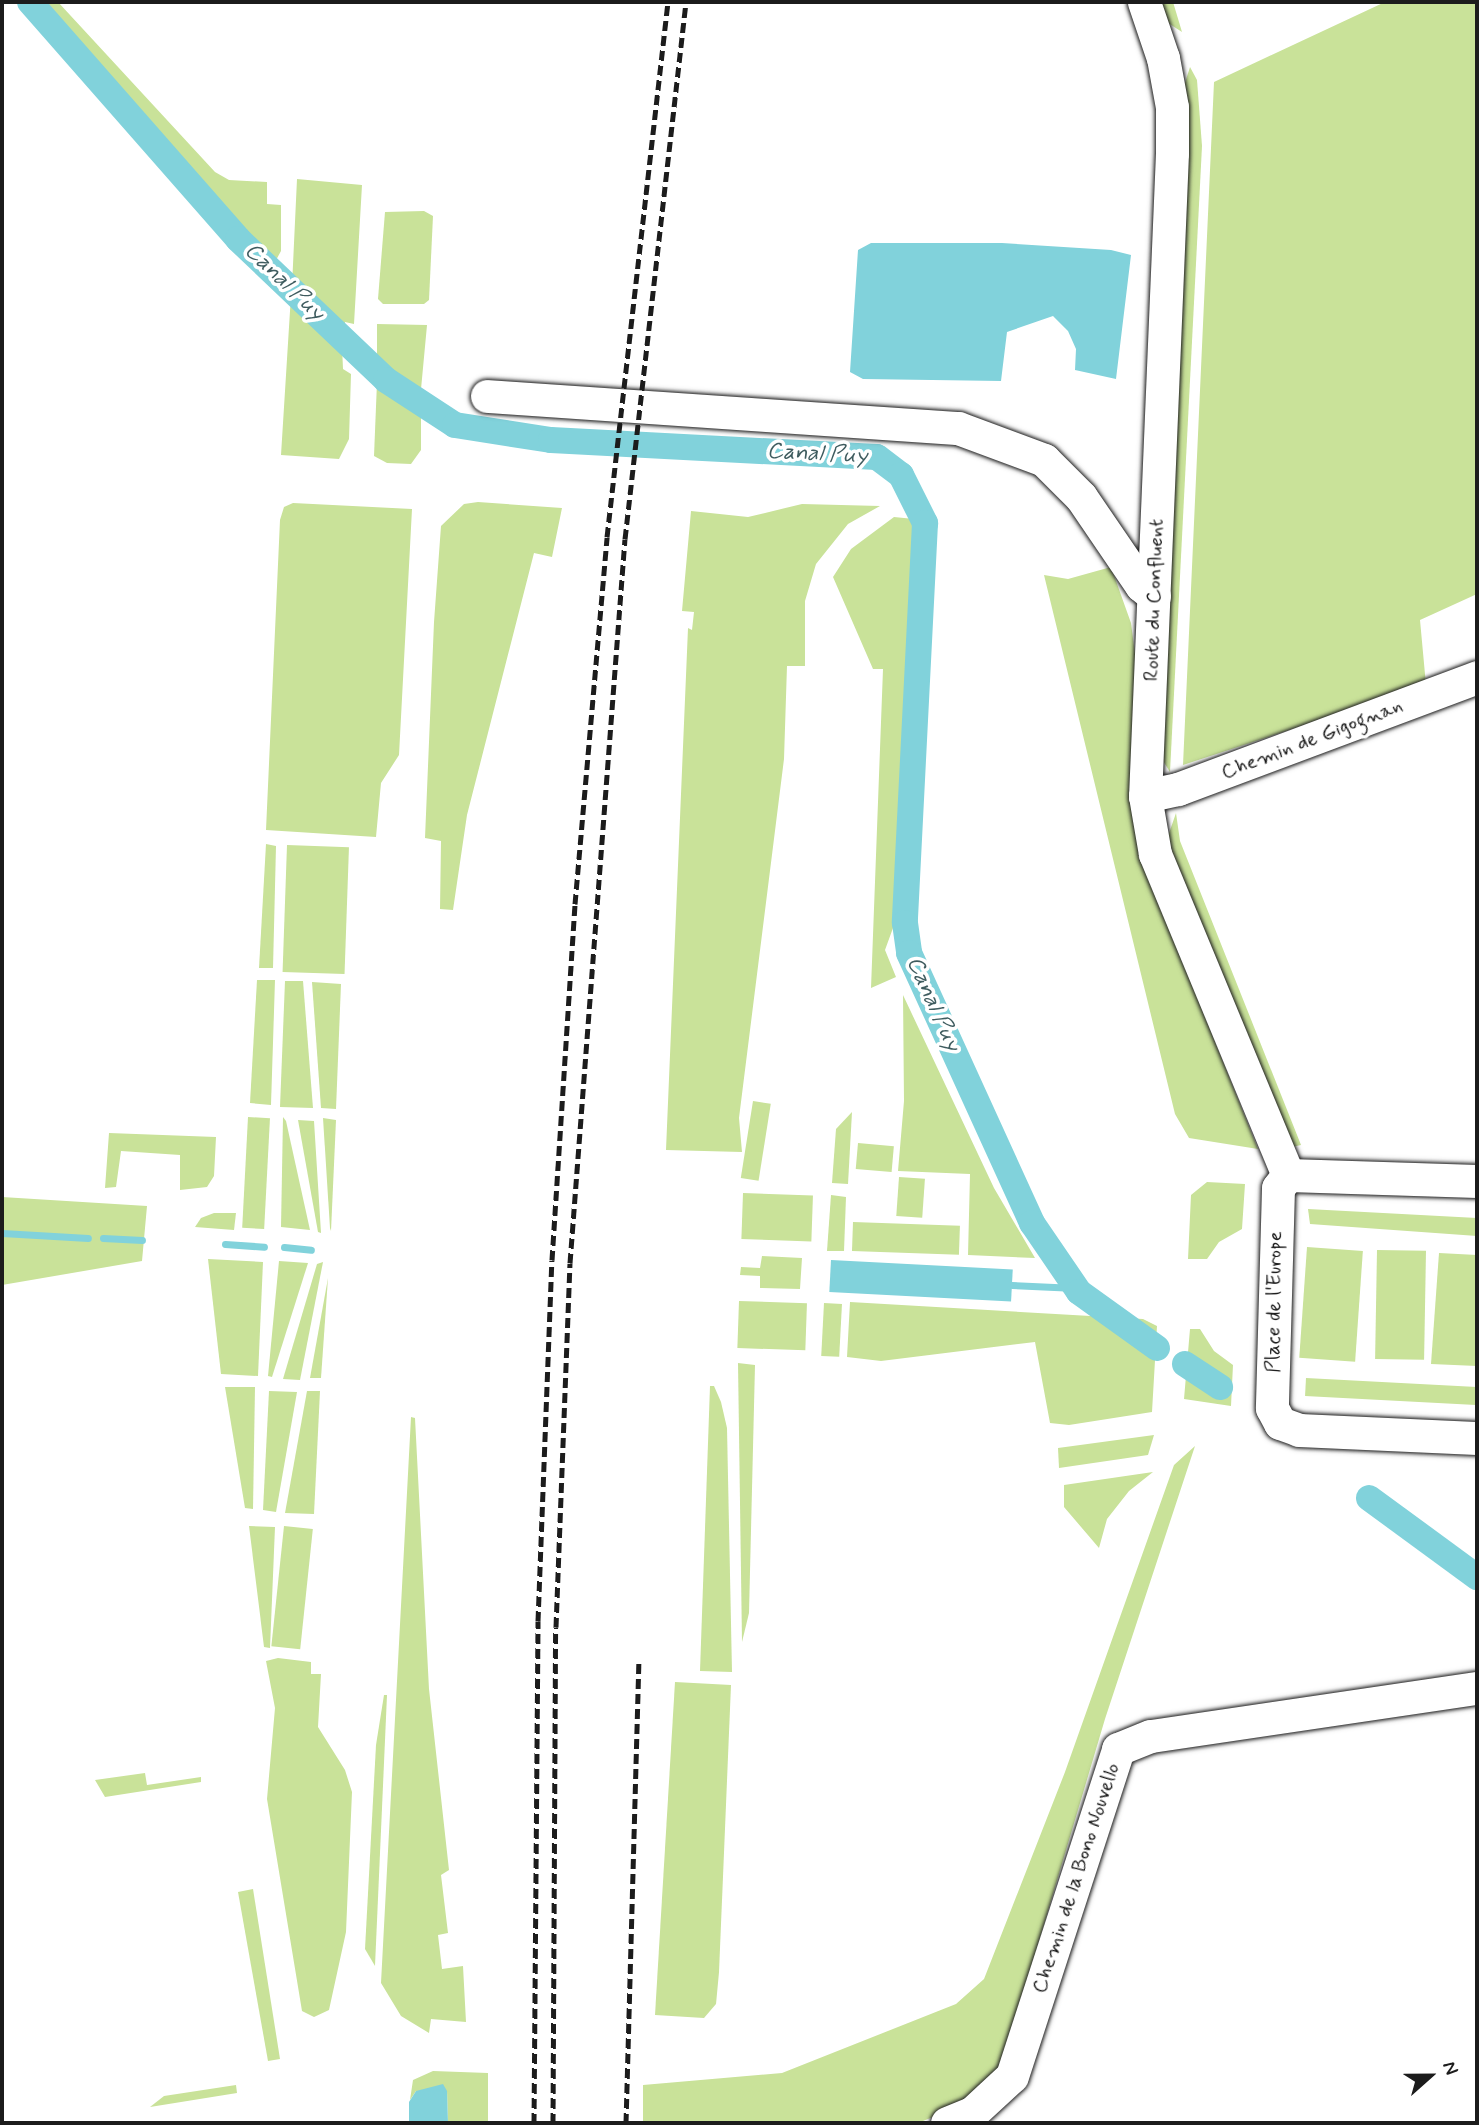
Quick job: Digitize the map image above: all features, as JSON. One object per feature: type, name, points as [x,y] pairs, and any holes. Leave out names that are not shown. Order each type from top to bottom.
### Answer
[{"type":"street","name":"Route du Confluent","points":[[1144,2],[1163,58],[1172,107],[1145,796],[1155,854],[1283,1168]]},
{"type":"street","points":[[487,396],[958,428],[1044,460],[1081,497],[1141,585],[1154,596]]},
{"type":"street","name":"Chemin de Gigognan","points":[[1145,796],[1178,789],[1477,677]]},
{"type":"street","points":[[1283,1168],[1477,1181]]},
{"type":"street","name":"Place de l'Europe","points":[[1283,1168],[1278,1188],[1275,1235],[1272,1408],[1280,1423],[1299,1430],[1477,1438]]},
{"type":"street","name":"Chemin de la Bono Nouvello","points":[[947,2123],[972,2113],[1012,2076],[1118,1749],[1151,1736],[1477,1688]]},
{"type":"green space","points":[[42,2],[58,2],[215,172],[229,180],[267,182],[267,204],[281,205],[281,251],[275,262]]},
{"type":"green space","points":[[1158,2],[1173,2],[1182,32],[1165,21]]},
{"type":"green space","points":[[1385,2],[1477,2],[1477,594],[1420,620],[1426,685],[1183,765],[1214,82]]},
{"type":"green space","points":[[1190,67],[1197,80],[1202,146],[1170,772],[1160,756],[1183,89]]},
{"type":"green space","points":[[297,179],[362,185],[354,324],[345,322],[345,339],[292,286]]},
{"type":"green space","points":[[424,211],[433,216],[429,300],[424,304],[383,304],[378,299],[385,212]]},
{"type":"green space","points":[[291,295],[342,346],[343,369],[351,374],[349,439],[339,459],[281,455]]},
{"type":"green space","points":[[377,324],[427,325],[420,400],[377,362]]},
{"type":"green space","points":[[377,382],[421,418],[421,450],[411,464],[387,463],[374,456]]},
{"type":"green space","points":[[478,502],[562,508],[552,557],[534,553],[467,815],[453,910],[440,909],[441,841],[425,838],[441,526],[464,504]]},
{"type":"green space","points":[[293,503],[412,509],[399,755],[381,783],[376,837],[266,830],[280,520],[284,507]]},
{"type":"green space","points":[[802,504],[880,506],[848,524],[816,564],[805,601],[805,666],[787,666],[784,759],[739,1118],[742,1152],[666,1150],[688,628],[692,630],[694,612],[682,611],[691,511],[748,517]]},
{"type":"green space","points":[[894,517],[914,519],[893,928],[885,950],[896,977],[871,988],[883,669],[873,669],[833,577],[851,549]]},
{"type":"green space","points":[[1111,567],[1131,623],[1137,669],[1146,870],[1258,1149],[1189,1138],[1175,1114],[1044,575],[1068,579]]},
{"type":"green space","points":[[1176,813],[1180,841],[1301,1145],[1292,1147],[1166,842]]},
{"type":"green space","points":[[266,844],[276,846],[273,968],[259,968]]},
{"type":"green space","points":[[287,845],[349,847],[345,974],[283,972]]},
{"type":"green space","points":[[257,980],[275,980],[271,1105],[250,1103]]},
{"type":"green space","points":[[285,981],[303,981],[313,1108],[280,1107]]},
{"type":"green space","points":[[312,982],[341,984],[336,1109],[321,1108]]},
{"type":"green space","points":[[903,995],[994,1188],[1035,1258],[968,1255],[970,1174],[898,1171],[904,1101]]},
{"type":"green space","points":[[753,1101],[771,1104],[759,1181],[741,1178]]},
{"type":"green space","points":[[852,1112],[848,1184],[832,1183],[836,1129]]},
{"type":"green space","points":[[248,1117],[270,1118],[264,1229],[242,1228]]},
{"type":"green space","points":[[283,1117],[286,1121],[310,1230],[281,1227]]},
{"type":"green space","points":[[323,1118],[336,1120],[331,1231],[330,1228]]},
{"type":"green space","points":[[298,1120],[314,1121],[321,1233],[318,1232]]},
{"type":"green space","points":[[109,1133],[216,1137],[214,1176],[207,1187],[180,1190],[180,1155],[121,1151],[116,1187],[105,1188]]},
{"type":"green space","points":[[858,1143],[894,1146],[892,1172],[856,1169]]},
{"type":"green space","points":[[899,1177],[925,1179],[922,1218],[896,1216]]},
{"type":"green space","points":[[1207,1182],[1245,1184],[1242,1229],[1219,1242],[1207,1259],[1188,1259],[1191,1195]]},
{"type":"green space","points":[[743,1193],[813,1195],[811,1241],[741,1239]]},
{"type":"green space","points":[[831,1195],[846,1197],[844,1251],[827,1251]]},
{"type":"green space","points":[[2,1197],[147,1206],[142,1261],[2,1285]]},
{"type":"green space","points":[[1308,1209],[1477,1218],[1477,1236],[1310,1224]]},
{"type":"green space","points":[[214,1213],[236,1213],[234,1230],[195,1227],[201,1218]]},
{"type":"green space","points":[[853,1222],[960,1226],[959,1255],[852,1251]]},
{"type":"green space","points":[[1307,1247],[1363,1251],[1355,1362],[1299,1358]]},
{"type":"green space","points":[[1377,1250],[1426,1251],[1424,1360],[1375,1359]]},
{"type":"green space","points":[[1439,1253],[1477,1255],[1477,1366],[1431,1364]]},
{"type":"green space","points":[[762,1256],[802,1258],[800,1289],[760,1288],[760,1276],[740,1275],[741,1267],[760,1268]]},
{"type":"green space","points":[[208,1259],[263,1262],[258,1376],[221,1374]]},
{"type":"green space","points":[[279,1261],[308,1263],[272,1377],[268,1376]]},
{"type":"green space","points":[[323,1262],[300,1380],[283,1379],[317,1264]]},
{"type":"green space","points":[[328,1278],[321,1378],[310,1378]]},
{"type":"green space","points":[[739,1301],[807,1303],[805,1350],[737,1348]]},
{"type":"green space","points":[[850,1302],[1143,1319],[1157,1326],[1152,1412],[1069,1425],[1050,1423],[1035,1342],[881,1361],[847,1357]]},
{"type":"green space","points":[[824,1303],[842,1304],[839,1357],[821,1356]]},
{"type":"green space","points":[[1190,1329],[1200,1329],[1214,1351],[1233,1365],[1231,1406],[1184,1399]]},
{"type":"green space","points":[[738,1363],[755,1365],[749,1613],[742,1642]]},
{"type":"green space","points":[[1306,1378],[1477,1387],[1476,1405],[1305,1396]]},
{"type":"green space","points":[[710,1386],[714,1386],[721,1402],[727,1428],[732,1672],[700,1671]]},
{"type":"green space","points":[[225,1387],[255,1387],[253,1509],[245,1508]]},
{"type":"green space","points":[[269,1391],[297,1392],[276,1512],[263,1510]]},
{"type":"green space","points":[[307,1391],[320,1391],[314,1514],[285,1513]]},
{"type":"green space","points":[[411,1417],[415,1418],[429,1689],[449,1870],[441,1875],[448,1933],[438,1935],[442,1969],[463,1966],[466,2022],[431,2019],[429,2033],[401,2016],[381,1983]]},
{"type":"green space","points":[[1154,1435],[1148,1455],[1059,1468],[1058,1448]]},
{"type":"green space","points":[[1195,1446],[1105,1719],[998,2079],[968,2103],[918,2123],[643,2123],[643,2085],[782,2073],[956,2004],[984,1979],[1065,1772],[1174,1465]]},
{"type":"green space","points":[[1153,1472],[1129,1491],[1107,1519],[1099,1548],[1064,1507],[1064,1485]]},
{"type":"green space","points":[[249,1526],[275,1527],[270,1648],[264,1647]]},
{"type":"green space","points":[[284,1526],[313,1529],[300,1649],[271,1646]]},
{"type":"green space","points":[[278,1658],[311,1662],[311,1674],[321,1674],[318,1727],[345,1770],[352,1792],[346,1932],[329,2010],[314,2017],[302,2011],[267,1799],[275,1708],[266,1661]]},
{"type":"green space","points":[[675,1682],[731,1685],[719,1972],[716,2004],[704,2018],[655,2015]]},
{"type":"green space","points":[[384,1695],[387,1695],[375,1966],[365,1949],[376,1745]]},
{"type":"green space","points":[[145,1773],[147,1785],[201,1777],[201,1782],[105,1797],[95,1780]]},
{"type":"green space","points":[[253,1889],[280,2059],[268,2061],[238,1892]]},
{"type":"green space","points":[[433,2071],[488,2073],[488,2123],[448,2123],[447,2091],[416,2091],[410,2100],[413,2080]]},
{"type":"green space","points":[[236,2085],[237,2093],[150,2107],[164,2096]]},
{"type":"water","points":[[871,243],[1002,243],[1111,250],[1131,255],[1116,379],[1075,370],[1076,349],[1068,331],[1053,316],[1007,332],[1001,381],[863,379],[850,372],[858,250]]},
{"type":"water","points":[[831,1260],[1013,1270],[1011,1301],[829,1292]]},
{"type":"water","points":[[443,2084],[447,2091],[448,2123],[409,2123],[409,2102],[416,2091]]},
{"type":"waterway","name":"Canal Puy","points":[[30,2],[238,239],[386,380],[455,425],[551,440],[877,457],[901,475],[925,523],[905,923],[909,953],[1032,1223],[1079,1292],[1157,1348]]},
{"type":"waterway","points":[[2,1233],[88,1238]]},
{"type":"waterway","points":[[103,1238],[142,1240]]},
{"type":"waterway","points":[[225,1244],[264,1247]]},
{"type":"waterway","points":[[284,1247],[311,1250]]},
{"type":"waterway","points":[[1012,1285],[1076,1288]]},
{"type":"waterway","name":"Canal Puy","points":[[1185,1364],[1220,1387]]},
{"type":"waterway","name":"Canal Puy","points":[[1369,1498],[1477,1577]]},
{"type":"railway","points":[[534,2123],[538,1621],[552,1260],[575,904],[607,537],[668,2]]},
{"type":"railway","points":[[553,2123],[556,1627],[570,1263],[625,539],[686,2]]},
{"type":"railway","points":[[626,2123],[639,1661]]}]
